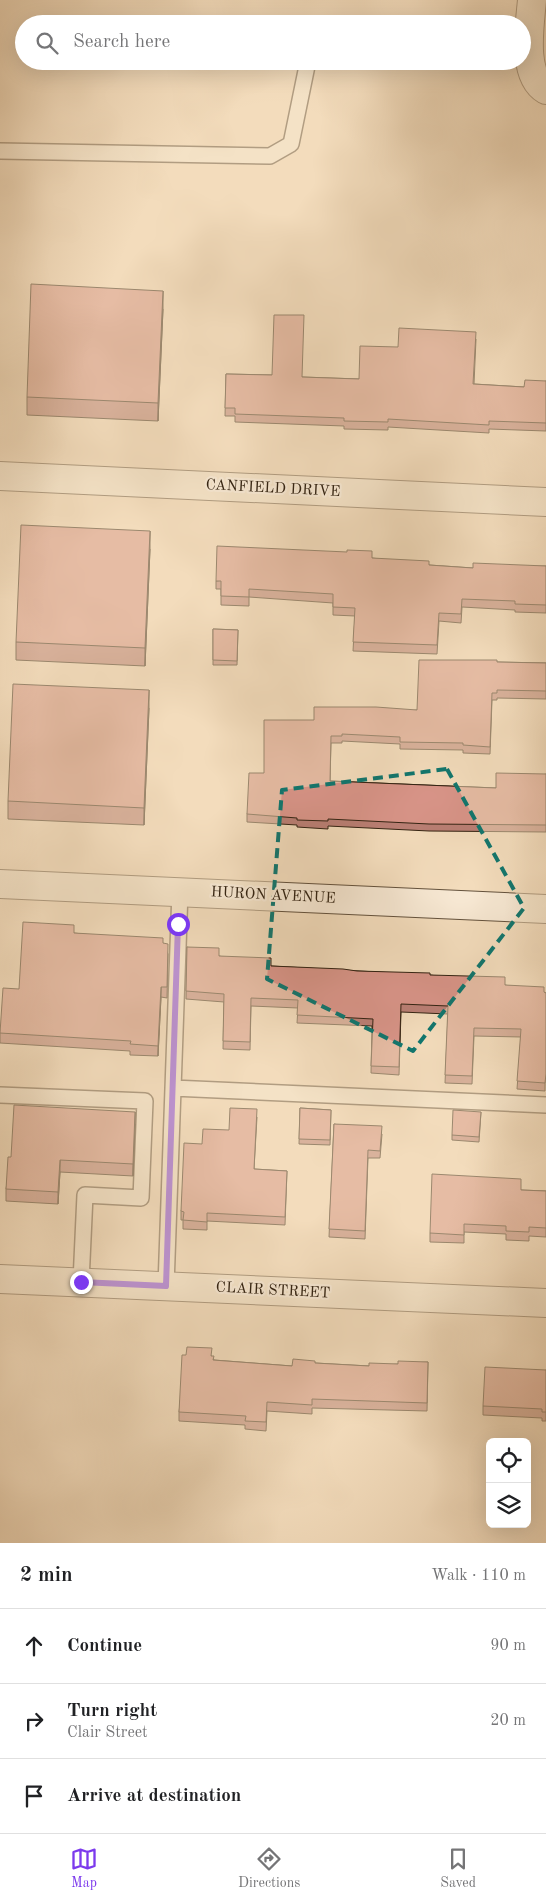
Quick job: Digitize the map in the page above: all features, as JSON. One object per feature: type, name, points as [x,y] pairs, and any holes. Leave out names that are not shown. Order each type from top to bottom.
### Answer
[{"type":"street","points":[[531,15],[532,0]]},
{"type":"street","points":[[531,68],[544,89]]},
{"type":"street","name":"CANFIELD DRIVE","points":[[0,476],[546,502]]},
{"type":"street","name":"HURON AVENUE","points":[[0,884],[546,909]]},
{"type":"street","name":"CLAIR STREET","points":[[0,1279],[546,1303]]},
{"type":"lane","points":[[0,151],[270,156],[291,144],[306,70]]},
{"type":"lane","points":[[166,1286],[180,892]]},
{"type":"lane","points":[[173,1088],[546,1105]]},
{"type":"lane","points":[[0,1095],[145,1101],[141,1198],[85,1195],[81,1282]]},
{"type":"highlighted area","points":[[447,769],[524,908],[413,1051],[267,979],[282,790]]},
{"type":"building","points":[[31,284],[163,291],[158,403],[27,397]]},
{"type":"building","points":[[274,315],[304,315],[302,377],[359,379],[360,346],[398,347],[399,328],[476,332],[473,384],[524,387],[525,380],[546,381],[546,423],[489,421],[489,425],[388,419],[388,422],[344,421],[344,418],[235,414],[235,408],[225,408],[226,374],[272,375]]},
{"type":"building","points":[[21,525],[150,531],[145,648],[16,642]]},
{"type":"building","points":[[217,546],[347,552],[347,550],[372,551],[372,558],[429,561],[429,565],[473,568],[473,563],[546,566],[546,605],[515,604],[515,601],[462,599],[461,614],[439,613],[437,645],[353,642],[355,608],[333,607],[333,594],[249,589],[249,597],[221,596],[221,581],[216,581]]},
{"type":"building","points":[[213,629],[238,630],[237,661],[213,660]]},
{"type":"building","points":[[419,660],[497,660],[497,662],[546,663],[546,691],[497,690],[497,693],[492,693],[490,747],[463,745],[463,743],[400,742],[400,737],[342,734],[342,736],[331,736],[330,781],[496,788],[496,773],[546,774],[546,825],[429,824],[328,819],[328,821],[297,820],[297,818],[247,814],[249,773],[264,773],[264,720],[314,720],[314,707],[376,707],[417,710]]},
{"type":"building","points":[[13,684],[149,690],[144,808],[8,801]]},
{"type":"building","points":[[23,922],[74,925],[74,933],[163,938],[163,943],[168,944],[167,987],[161,987],[158,1046],[130,1044],[131,1041],[0,1033],[3,988],[19,989]]},
{"type":"building","points":[[187,947],[219,948],[219,956],[271,958],[271,966],[430,973],[430,975],[505,977],[505,985],[544,987],[544,992],[546,993],[545,1083],[517,1081],[521,1029],[474,1028],[472,1076],[445,1075],[448,1006],[401,1004],[399,1067],[371,1066],[373,1019],[297,1015],[298,1000],[251,998],[250,1042],[223,1041],[224,994],[186,991]]},
{"type":"building","points":[[14,1105],[135,1112],[133,1164],[60,1160],[58,1192],[6,1189],[8,1157],[11,1157]]},
{"type":"building","points":[[230,1108],[257,1109],[254,1169],[287,1171],[285,1217],[207,1213],[207,1222],[183,1220],[184,1212],[181,1211],[184,1143],[202,1144],[203,1129],[229,1130]]},
{"type":"building","points":[[300,1108],[331,1110],[330,1140],[299,1139]]},
{"type":"building","points":[[453,1110],[481,1112],[479,1137],[452,1135]]},
{"type":"building","points":[[334,1124],[382,1126],[380,1151],[368,1150],[365,1231],[329,1229]]},
{"type":"building","points":[[432,1174],[521,1179],[521,1190],[546,1191],[546,1228],[529,1227],[529,1232],[506,1231],[506,1226],[464,1224],[464,1235],[430,1233]]},
{"type":"building","points":[[187,1347],[212,1348],[211,1356],[214,1356],[213,1360],[292,1366],[293,1359],[315,1361],[315,1363],[369,1366],[369,1363],[398,1364],[398,1361],[428,1362],[427,1403],[312,1399],[312,1405],[267,1402],[266,1422],[245,1421],[246,1416],[179,1412],[182,1355],[186,1355]]},
{"type":"building","points":[[485,1367],[546,1370],[546,1412],[542,1412],[542,1409],[483,1406]]},
{"type":"route","points":[[81,1282],[166,1286],[178,924]]}]
